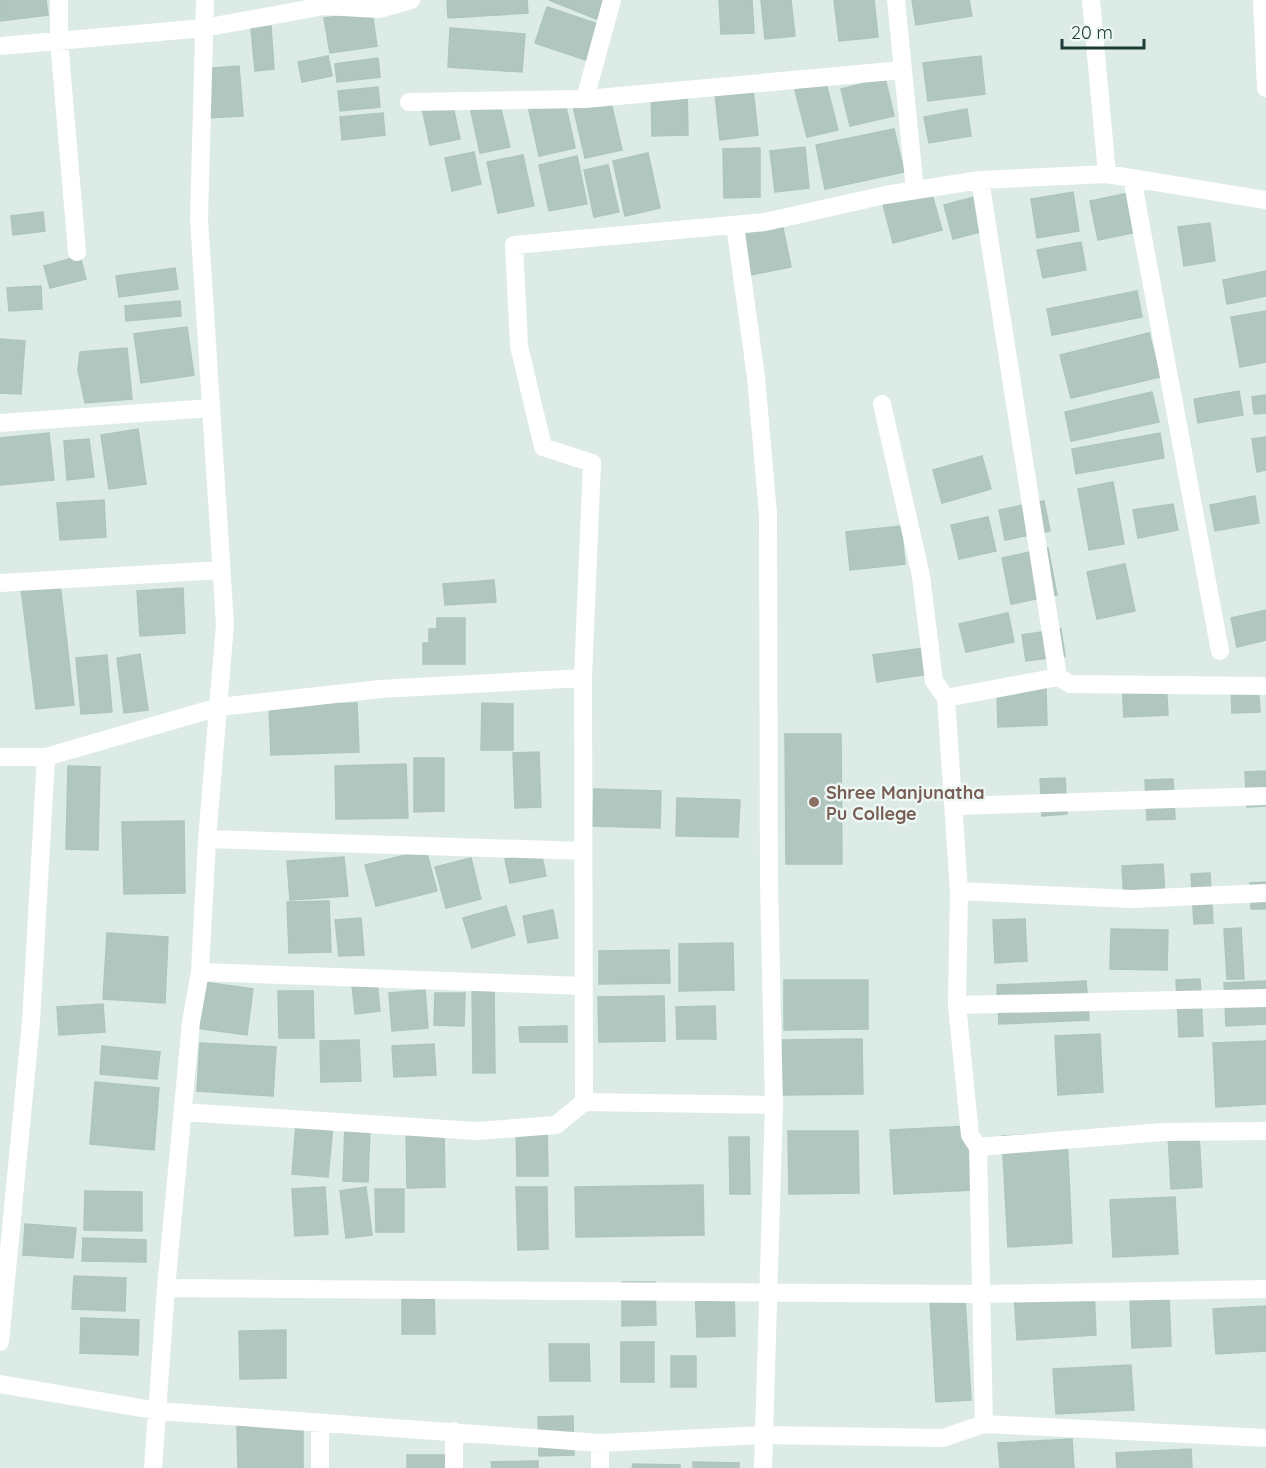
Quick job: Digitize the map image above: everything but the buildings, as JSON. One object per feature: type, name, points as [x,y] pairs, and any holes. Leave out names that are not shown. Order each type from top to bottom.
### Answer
[{"type":"street","points":[[59,0],[59,41],[77,252]]},
{"type":"street","points":[[153,1468],[159,1411],[166,1288],[191,1022],[200,972],[207,838],[225,625],[199,219],[205,0]]},
{"type":"street","points":[[0,46],[204,28],[325,3],[379,9],[411,0]]},
{"type":"street","points":[[585,99],[612,0]]},
{"type":"street","points":[[896,0],[915,190]]},
{"type":"street","points":[[1090,0],[1107,174]]},
{"type":"street","points":[[1262,0],[1266,88]]},
{"type":"street","points":[[409,102],[585,99],[903,70]]},
{"type":"street","points":[[584,1102],[583,678],[592,463],[543,447],[519,346],[514,245],[765,222],[915,190],[980,180],[1107,174],[1266,200]]},
{"type":"street","points":[[1132,178],[1220,651]]},
{"type":"street","points":[[980,180],[1058,677]]},
{"type":"street","points":[[735,225],[756,378],[768,514],[769,884],[774,1105],[763,1468]]},
{"type":"street","points":[[882,404],[921,576],[934,681],[946,698],[959,891],[957,1005],[970,1135],[978,1147],[984,1424]]},
{"type":"street","points":[[0,423],[211,408]]},
{"type":"street","points":[[0,583],[222,570]]},
{"type":"street","points":[[946,698],[1058,677],[1070,684],[1266,686]]},
{"type":"street","points":[[0,757],[46,757],[219,707],[380,689],[583,678]]},
{"type":"street","points":[[0,1342],[31,1022],[46,757]]},
{"type":"street","points":[[955,806],[1266,796]]},
{"type":"street","points":[[207,838],[584,851]]},
{"type":"street","points":[[959,891],[1132,899],[1266,892]]},
{"type":"street","points":[[200,972],[584,986]]},
{"type":"street","points":[[957,1005],[1266,998]]},
{"type":"street","points":[[183,1112],[476,1131],[556,1125],[584,1102],[774,1105]]},
{"type":"street","points":[[978,1147],[1163,1132],[1266,1131]]},
{"type":"street","points":[[166,1288],[981,1294],[1266,1289]]},
{"type":"street","points":[[0,1384],[159,1411],[320,1425],[454,1431],[600,1443],[763,1435],[943,1438],[984,1424],[1266,1438]]},
{"type":"street","points":[[320,1425],[320,1468]]},
{"type":"street","points":[[454,1431],[454,1468]]},
{"type":"street","points":[[600,1443],[600,1468]]},
{"type":"place","name":"Shree Manjunatha Pu College","points":[[814,802]]}]
